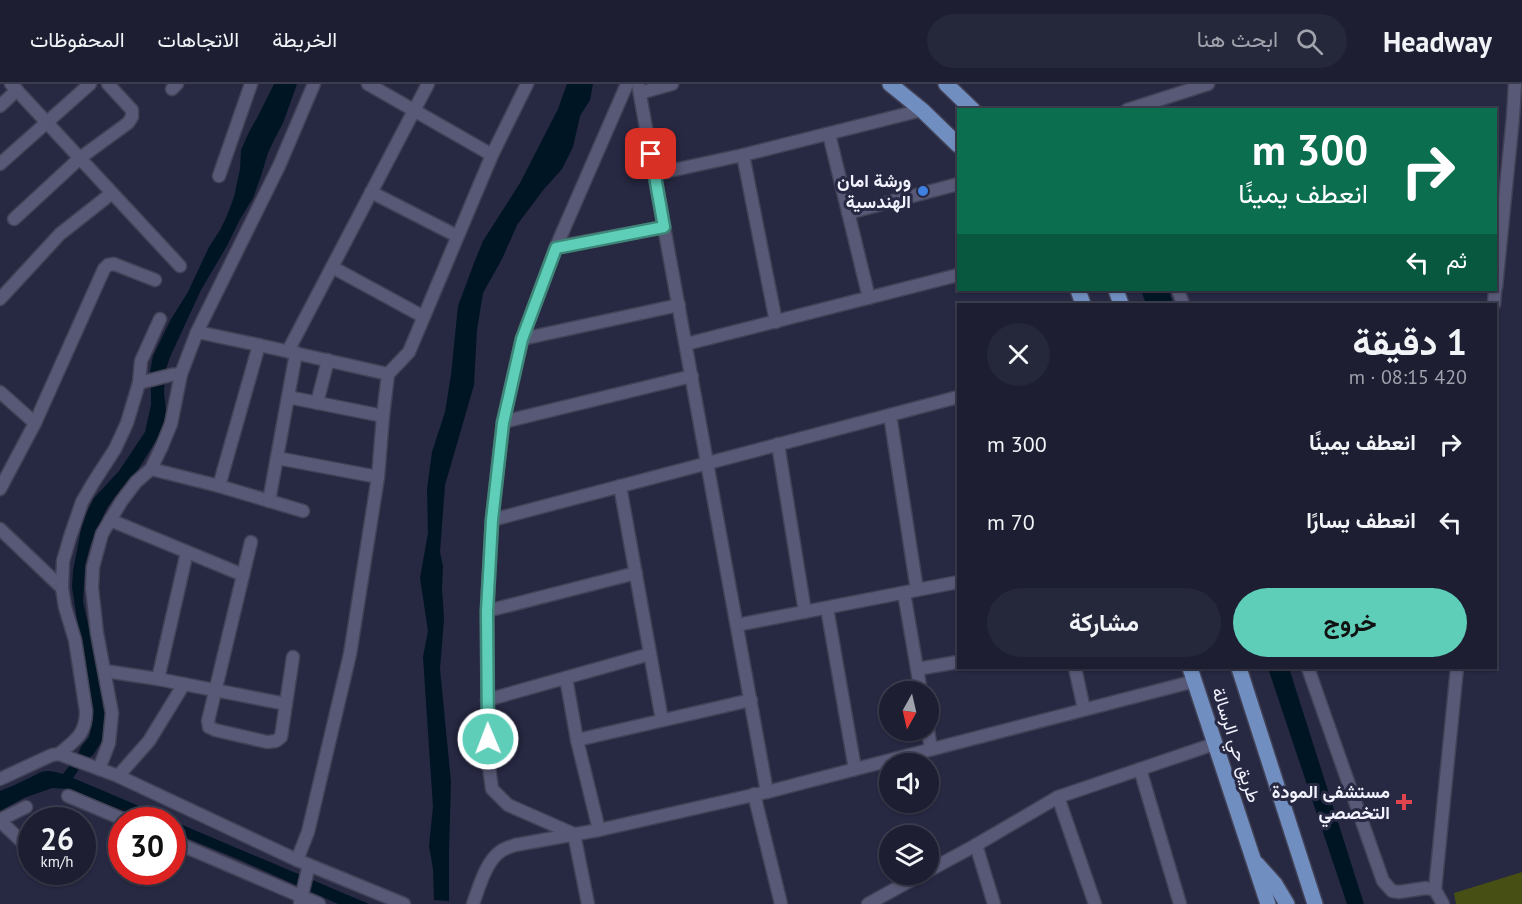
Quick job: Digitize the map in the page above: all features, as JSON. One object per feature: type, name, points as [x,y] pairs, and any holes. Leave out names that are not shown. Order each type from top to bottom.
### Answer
[{"type":"main road","points":[[890,84],[922,110],[957,144]]},
{"type":"main road","points":[[946,84],[971,108]]},
{"type":"main road","name":"طريق حي الرسالة","points":[[1239,669],[1315,904]]},
{"type":"main road","name":"طريق حي الرسالة","points":[[1193,674],[1268,904]]},
{"type":"main road","points":[[1255,862],[1275,884],[1287,904]]},
{"type":"street","points":[[0,164],[90,84]]},
{"type":"street","points":[[14,219],[80,158],[128,123],[132,117],[132,110],[108,84]]},
{"type":"street","points":[[219,176],[251,84]]},
{"type":"street","points":[[93,767],[109,743],[112,727],[112,713],[94,613],[93,567],[102,534],[136,482],[151,469],[162,446],[171,424],[176,374],[279,166],[315,84]]},
{"type":"street","points":[[368,84],[492,155]]},
{"type":"street","points":[[269,501],[288,397],[292,352],[332,267],[428,84]]},
{"type":"street","points":[[301,898],[308,832],[350,654],[378,477],[388,374],[409,352],[492,155],[527,84]]},
{"type":"street","points":[[574,834],[508,805],[492,789],[488,759],[487,611],[492,520],[503,423],[522,339],[556,248],[627,84]]},
{"type":"street","points":[[672,84],[639,88],[767,792]]},
{"type":"street","points":[[1133,108],[1208,84]]},
{"type":"street","points":[[1497,270],[1515,84]]},
{"type":"street","points":[[0,106],[14,87],[180,266]]},
{"type":"street","points":[[655,174],[743,155],[922,110]]},
{"type":"street","points":[[829,134],[869,298]]},
{"type":"street","points":[[743,155],[776,322]]},
{"type":"street","points":[[848,213],[957,184]]},
{"type":"street","points":[[371,192],[457,236]]},
{"type":"street","points":[[0,299],[60,234],[112,193]]},
{"type":"street","points":[[556,248],[664,227]]},
{"type":"street","points":[[0,489],[35,423],[104,269],[114,264],[155,280]]},
{"type":"street","points":[[332,267],[424,316]]},
{"type":"street","points":[[686,344],[957,275]]},
{"type":"street","points":[[522,339],[679,305]]},
{"type":"street","points":[[63,756],[79,738],[86,719],[86,711],[75,640],[62,588],[63,561],[82,502],[115,449],[127,423],[143,382],[141,361],[160,319]]},
{"type":"street","points":[[197,332],[388,374]]},
{"type":"street","points":[[219,486],[259,345]]},
{"type":"street","points":[[317,403],[328,360]]},
{"type":"street","points":[[143,382],[176,374]]},
{"type":"street","points":[[503,423],[692,376]]},
{"type":"street","points":[[0,392],[35,423]]},
{"type":"street","points":[[288,397],[383,416]]},
{"type":"street","points":[[492,520],[957,397]]},
{"type":"street","points":[[890,415],[919,681]]},
{"type":"street","points":[[778,444],[805,612]]},
{"type":"street","points":[[277,458],[378,477]]},
{"type":"street","points":[[151,469],[303,511]]},
{"type":"street","points":[[620,486],[662,720]]},
{"type":"street","points":[[110,519],[243,575]]},
{"type":"street","points":[[0,529],[62,588]]},
{"type":"street","points":[[251,542],[215,690],[209,727],[267,742],[276,741],[281,737],[293,657]]},
{"type":"street","points":[[158,679],[187,552]]},
{"type":"street","points":[[487,611],[636,573]]},
{"type":"street","points":[[737,625],[957,582]]},
{"type":"street","points":[[827,608],[855,769]]},
{"type":"street","points":[[487,700],[650,654]]},
{"type":"street","points":[[917,669],[957,662]]},
{"type":"street","points":[[1076,669],[1084,709]]},
{"type":"street","points":[[1308,669],[1383,881],[1392,891],[1426,888],[1435,890]]},
{"type":"street","points":[[1443,904],[1435,890],[1457,669]]},
{"type":"street","points":[[105,671],[286,704]]},
{"type":"street","points":[[473,904],[482,879],[493,859],[502,850],[515,845],[599,831],[767,792],[1084,709],[1193,674]]},
{"type":"street","points":[[566,678],[577,740],[599,831]]},
{"type":"street","points":[[118,776],[149,741],[184,684]]},
{"type":"street","points":[[577,740],[751,700]]},
{"type":"street","points":[[930,741],[931,749]]},
{"type":"street","points":[[939,865],[1058,797],[1214,744]]},
{"type":"street","points":[[0,779],[52,755],[63,756],[118,776],[305,865],[404,904]]},
{"type":"street","points":[[1140,769],[1180,904]]},
{"type":"street","points":[[754,794],[781,904]]},
{"type":"street","points":[[68,796],[108,813]]},
{"type":"street","points":[[1058,797],[1095,904]]},
{"type":"street","points":[[18,811],[0,820],[18,837]]},
{"type":"street","points":[[574,834],[588,904]]},
{"type":"street","points":[[976,845],[994,904]]},
{"type":"street","points":[[186,847],[319,904]]},
{"type":"street","points":[[868,904],[887,899],[906,885]]},
{"type":"green space","points":[[1522,872],[1522,904],[1456,904],[1454,893]]},
{"type":"water","points":[[274,84],[297,84],[283,123],[268,153],[253,198],[201,290],[170,357],[165,372],[166,411],[162,431],[134,476],[107,508],[90,546],[85,566],[83,602],[107,717],[102,741],[73,778],[141,807],[112,807],[68,789],[52,788],[24,798],[0,811],[0,791],[42,772],[63,774],[89,737],[93,718],[72,587],[81,529],[94,498],[119,471],[145,432],[151,405],[150,372],[153,356],[226,218],[234,197],[240,169],[241,150]]},
{"type":"water","points":[[567,84],[593,84],[590,100],[580,116],[573,147],[562,169],[517,225],[483,293],[477,330],[474,385],[445,485],[440,552],[443,566],[444,619],[440,669],[451,782],[449,901],[434,900],[433,869],[429,846],[433,807],[423,657],[428,631],[420,578],[428,533],[427,489],[432,452],[445,412],[458,306],[483,241],[520,183],[558,109]]},
{"type":"water","points":[[1141,291],[1169,291],[1173,303],[1146,303]]},
{"type":"water","points":[[1268,669],[1289,669],[1364,904],[1347,904]]},
{"type":"water","points":[[186,827],[369,904],[338,904],[186,838]]},
{"type":"place","name":"ورشة امان الهندسية","points":[[923,191]]},
{"type":"place","name":"مستشفى المودة التخصصي","points":[[1404,802]]},
{"type":"route","points":[[488,739],[487,611],[492,520],[503,423],[522,339],[556,248],[664,227],[651,154]]}]
